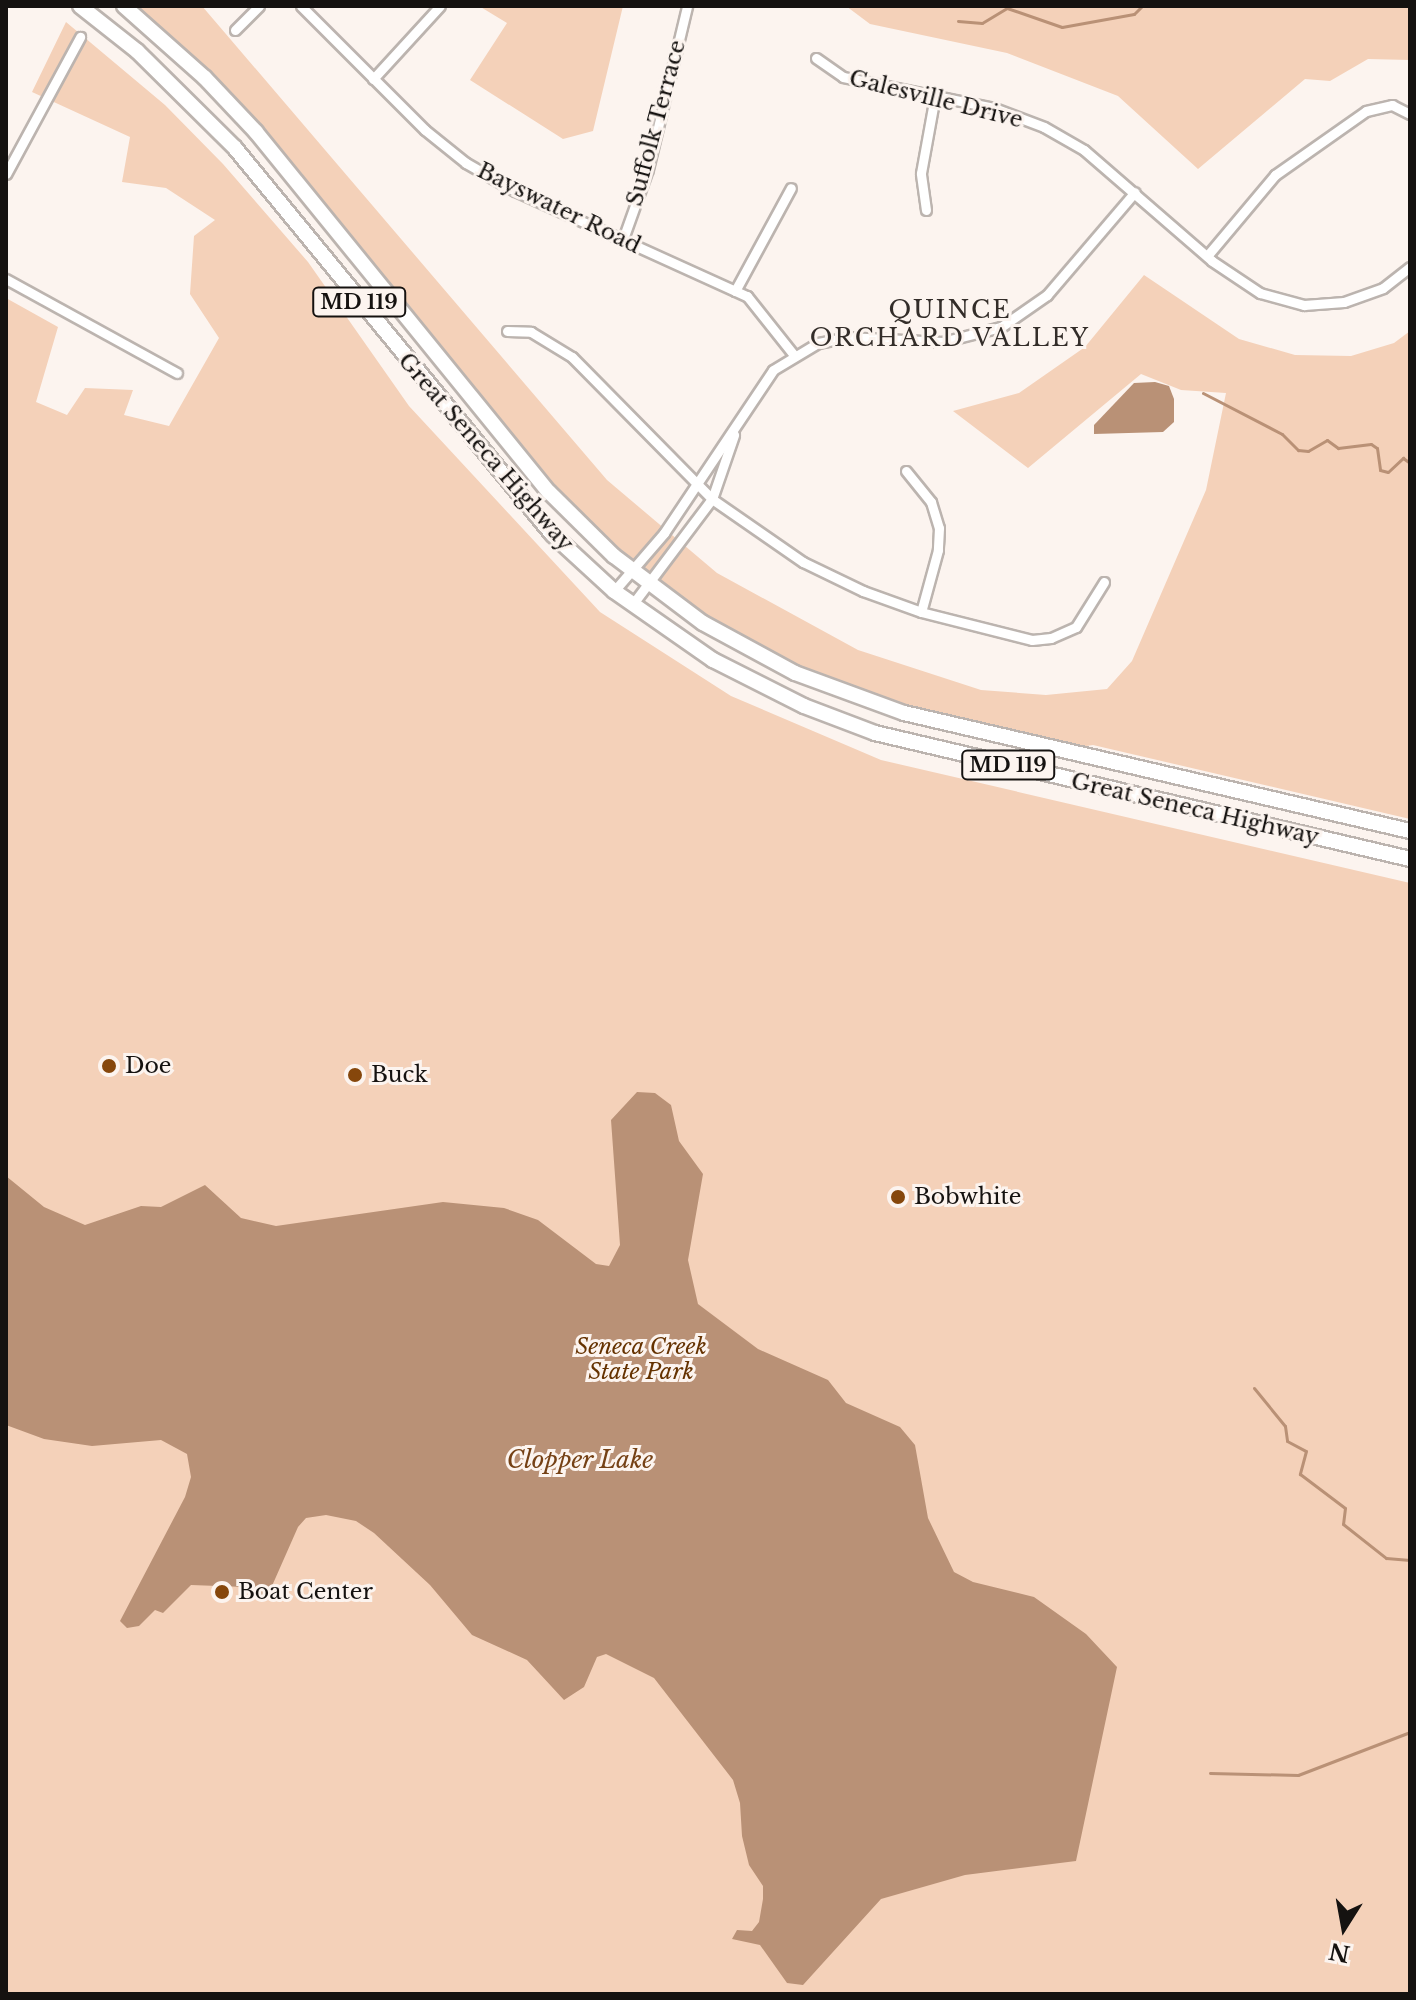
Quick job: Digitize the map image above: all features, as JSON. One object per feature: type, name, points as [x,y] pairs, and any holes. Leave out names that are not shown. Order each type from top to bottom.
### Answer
[{"type":"main road","name":"Great Seneca Highway","points":[[80,6],[137,51],[235,148],[491,464],[552,534],[632,605],[760,686],[875,733],[1410,859]]},
{"type":"main road","name":"Great Seneca Highway","points":[[124,6],[205,78],[256,132],[529,469],[631,571],[737,645],[866,702],[1410,831]]},
{"type":"street","points":[[235,30],[259,6]]},
{"type":"street","name":"Bayswater Road","points":[[301,6],[373,79],[466,163],[735,291],[763,310],[794,355]]},
{"type":"street","points":[[373,79],[440,6]]},
{"type":"street","name":"Suffolk Terrace","points":[[623,239],[648,169],[687,6]]},
{"type":"street","points":[[6,174],[80,37]]},
{"type":"street","name":"Galesville Drive","points":[[816,58],[843,77],[994,108],[1044,127],[1084,150],[1207,256],[1260,293],[1304,305],[1368,295],[1410,267]]},
{"type":"street","points":[[926,210],[921,173],[935,96]]},
{"type":"street","points":[[1207,256],[1275,175],[1366,111],[1392,105],[1410,114]]},
{"type":"street","points":[[735,291],[791,188]]},
{"type":"street","points":[[614,591],[696,485],[773,370],[794,355],[848,337],[942,342],[1001,327],[1047,295],[1135,192]]},
{"type":"street","points":[[6,279],[177,373]]},
{"type":"street","points":[[507,331],[531,332],[572,357],[696,485],[803,562],[921,612],[1032,640],[1051,638],[1082,621],[1104,582]]},
{"type":"street","points":[[632,605],[712,499],[737,423]]},
{"type":"street","points":[[906,471],[931,502],[939,528],[938,550],[921,612]]},
{"type":"green space","points":[[120,6],[202,6],[607,480],[717,573],[858,650],[981,690],[1046,695],[1107,689],[1132,661],[1206,490],[1226,393],[1181,390],[1141,374],[1028,468],[953,411],[1019,393],[1085,347],[1144,275],[1239,339],[1295,355],[1351,356],[1394,343],[1410,331],[1410,819],[1093,745],[1059,750],[887,708],[725,637],[614,556],[205,78]]},
{"type":"green space","points":[[479,6],[623,6],[593,131],[563,139],[470,80],[507,23]]},
{"type":"green space","points":[[846,6],[1410,6],[1410,60],[1368,59],[1330,81],[1305,79],[1198,169],[1118,96],[1007,53],[870,24]]},
{"type":"green space","name":"Seneca Creek State Park","points":[[66,22],[165,105],[223,164],[308,262],[409,406],[600,612],[731,696],[881,760],[1410,883],[1410,1994],[6,1994],[6,298],[58,327],[36,402],[67,415],[85,388],[133,390],[124,415],[169,426],[219,338],[190,294],[194,236],[215,220],[166,188],[122,182],[130,137],[32,92]]},
{"type":"water","points":[[1155,382],[1169,386],[1174,399],[1174,422],[1163,432],[1094,434],[1094,425],[1134,383]]},
{"type":"water","name":"Clopper Lake","points":[[637,1092],[655,1093],[671,1105],[679,1141],[703,1174],[688,1260],[698,1304],[758,1349],[828,1380],[846,1403],[900,1427],[915,1445],[928,1518],[954,1572],[973,1582],[1034,1597],[1086,1634],[1117,1667],[1076,1861],[965,1875],[881,1899],[803,1985],[787,1983],[760,1945],[732,1939],[737,1930],[752,1931],[759,1922],[763,1899],[763,1886],[749,1865],[742,1836],[740,1803],[733,1780],[654,1678],[606,1654],[597,1657],[584,1687],[564,1700],[527,1660],[472,1635],[430,1585],[374,1533],[356,1521],[326,1515],[306,1518],[298,1527],[268,1595],[262,1597],[245,1587],[191,1585],[163,1613],[155,1610],[139,1626],[127,1628],[120,1621],[185,1497],[191,1477],[187,1454],[161,1440],[92,1446],[44,1439],[6,1425],[6,1176],[44,1207],[85,1225],[141,1206],[161,1207],[205,1185],[241,1218],[276,1226],[443,1202],[504,1208],[538,1220],[596,1264],[609,1266],[620,1245],[611,1120]]},
{"type":"waterway","points":[[958,21],[982,23],[1007,8],[1062,27],[1134,14],[1142,6]]},
{"type":"waterway","points":[[1203,393],[1282,434],[1298,450],[1308,451],[1327,440],[1338,448],[1371,444],[1377,448],[1380,470],[1388,472],[1403,458],[1410,463]]},
{"type":"waterway","points":[[1254,1388],[1285,1426],[1287,1441],[1306,1451],[1300,1474],[1345,1508],[1343,1524],[1386,1558],[1410,1560]]},
{"type":"waterway","points":[[1210,1773],[1298,1775],[1410,1732]]},
{"type":"place","name":"Doe","points":[[109,1066]]},
{"type":"place","name":"Buck","points":[[355,1075]]},
{"type":"place","name":"Bobwhite","points":[[898,1197]]},
{"type":"place","name":"Boat Center","points":[[222,1592]]},
{"type":"district","name":"QUINCE ORCHARD VALLEY","points":[[950,324]]}]
